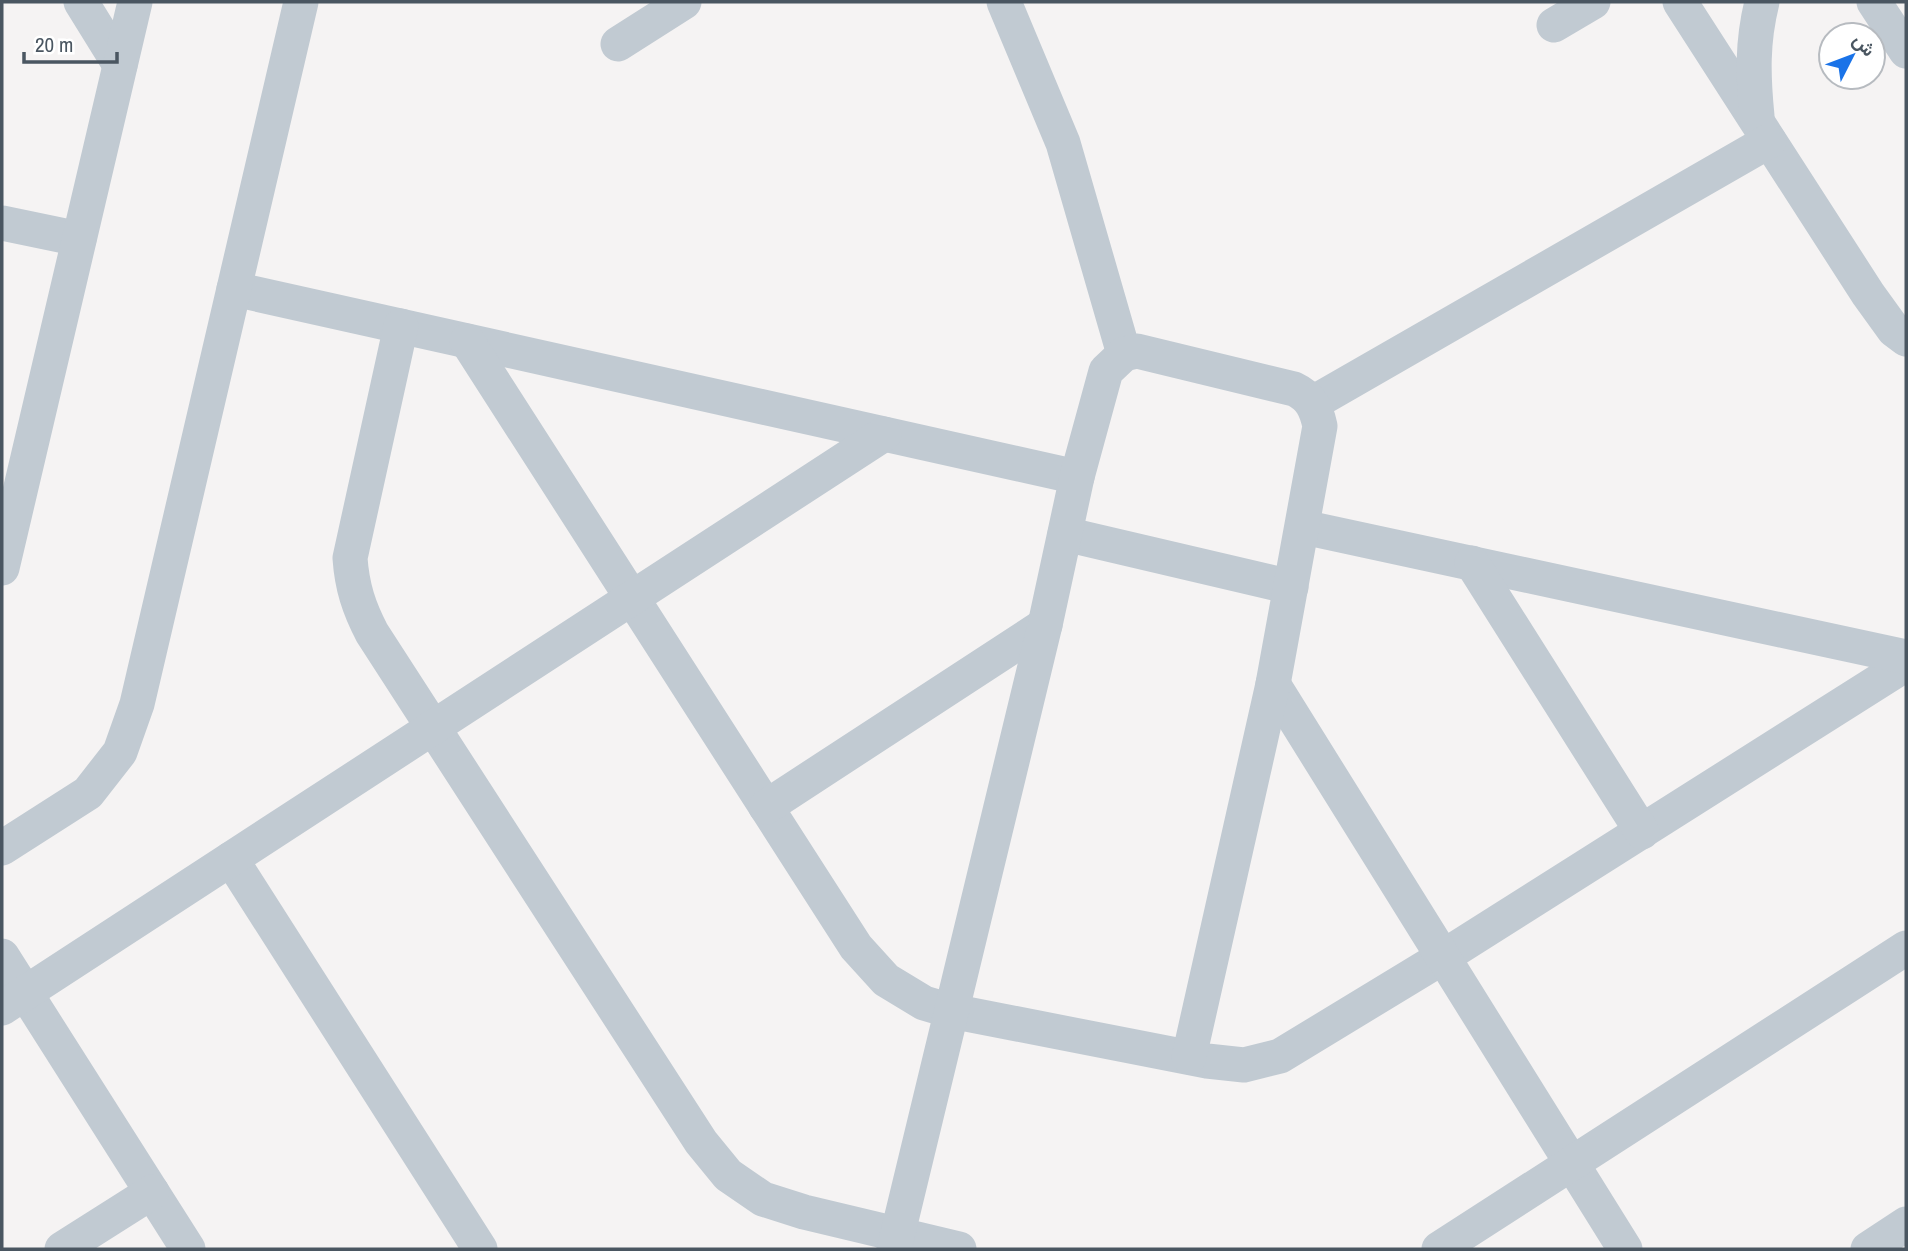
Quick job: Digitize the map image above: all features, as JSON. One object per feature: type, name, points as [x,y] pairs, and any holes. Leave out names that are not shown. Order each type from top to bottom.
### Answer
[{"type":"street","points":[[81,2],[120,65]]},
{"type":"street","points":[[2,568],[13,468],[79,240],[135,2]]},
{"type":"street","points":[[2,848],[88,793],[120,752],[137,704],[301,2]]},
{"type":"street","points":[[618,44],[684,2]]},
{"type":"street","points":[[1004,2],[1063,143],[1124,354]]},
{"type":"street","points":[[1554,25],[1593,2]]},
{"type":"street","points":[[1680,2],[1868,294],[1894,330],[1906,339]]},
{"type":"street","points":[[1762,2],[1756,24],[1752,73],[1764,132]]},
{"type":"street","points":[[1874,2],[1906,51]]},
{"type":"street","points":[[1313,403],[1764,132]]},
{"type":"street","points":[[2,223],[79,240]]},
{"type":"street","points":[[234,289],[1077,477]]},
{"type":"street","points":[[401,326],[350,558],[352,584],[360,610],[372,633],[694,1130],[728,1175],[763,1199],[896,1242],[959,1249]]},
{"type":"street","points":[[467,341],[856,947],[886,980],[924,1003],[951,1012],[1244,1065],[1280,1056],[1443,957],[1906,664]]},
{"type":"street","points":[[896,1242],[1045,625],[1077,477],[1106,372],[1124,354],[1137,351],[1294,389],[1313,403],[1320,426],[1273,684],[1189,1057]]},
{"type":"street","points":[[13,1001],[884,434]]},
{"type":"street","points":[[1303,527],[1906,657]]},
{"type":"street","points":[[1065,534],[1291,587]]},
{"type":"street","points":[[1472,563],[1642,832]]},
{"type":"street","points":[[766,807],[1045,625]]},
{"type":"street","points":[[1273,684],[1625,1249]]},
{"type":"street","points":[[231,859],[480,1249]]},
{"type":"street","points":[[1439,1249],[1906,948]]},
{"type":"street","points":[[2,956],[13,1001],[152,1192],[188,1249]]},
{"type":"street","points":[[62,1249],[152,1192]]},
{"type":"street","points":[[1868,1249],[1906,1224]]}]
